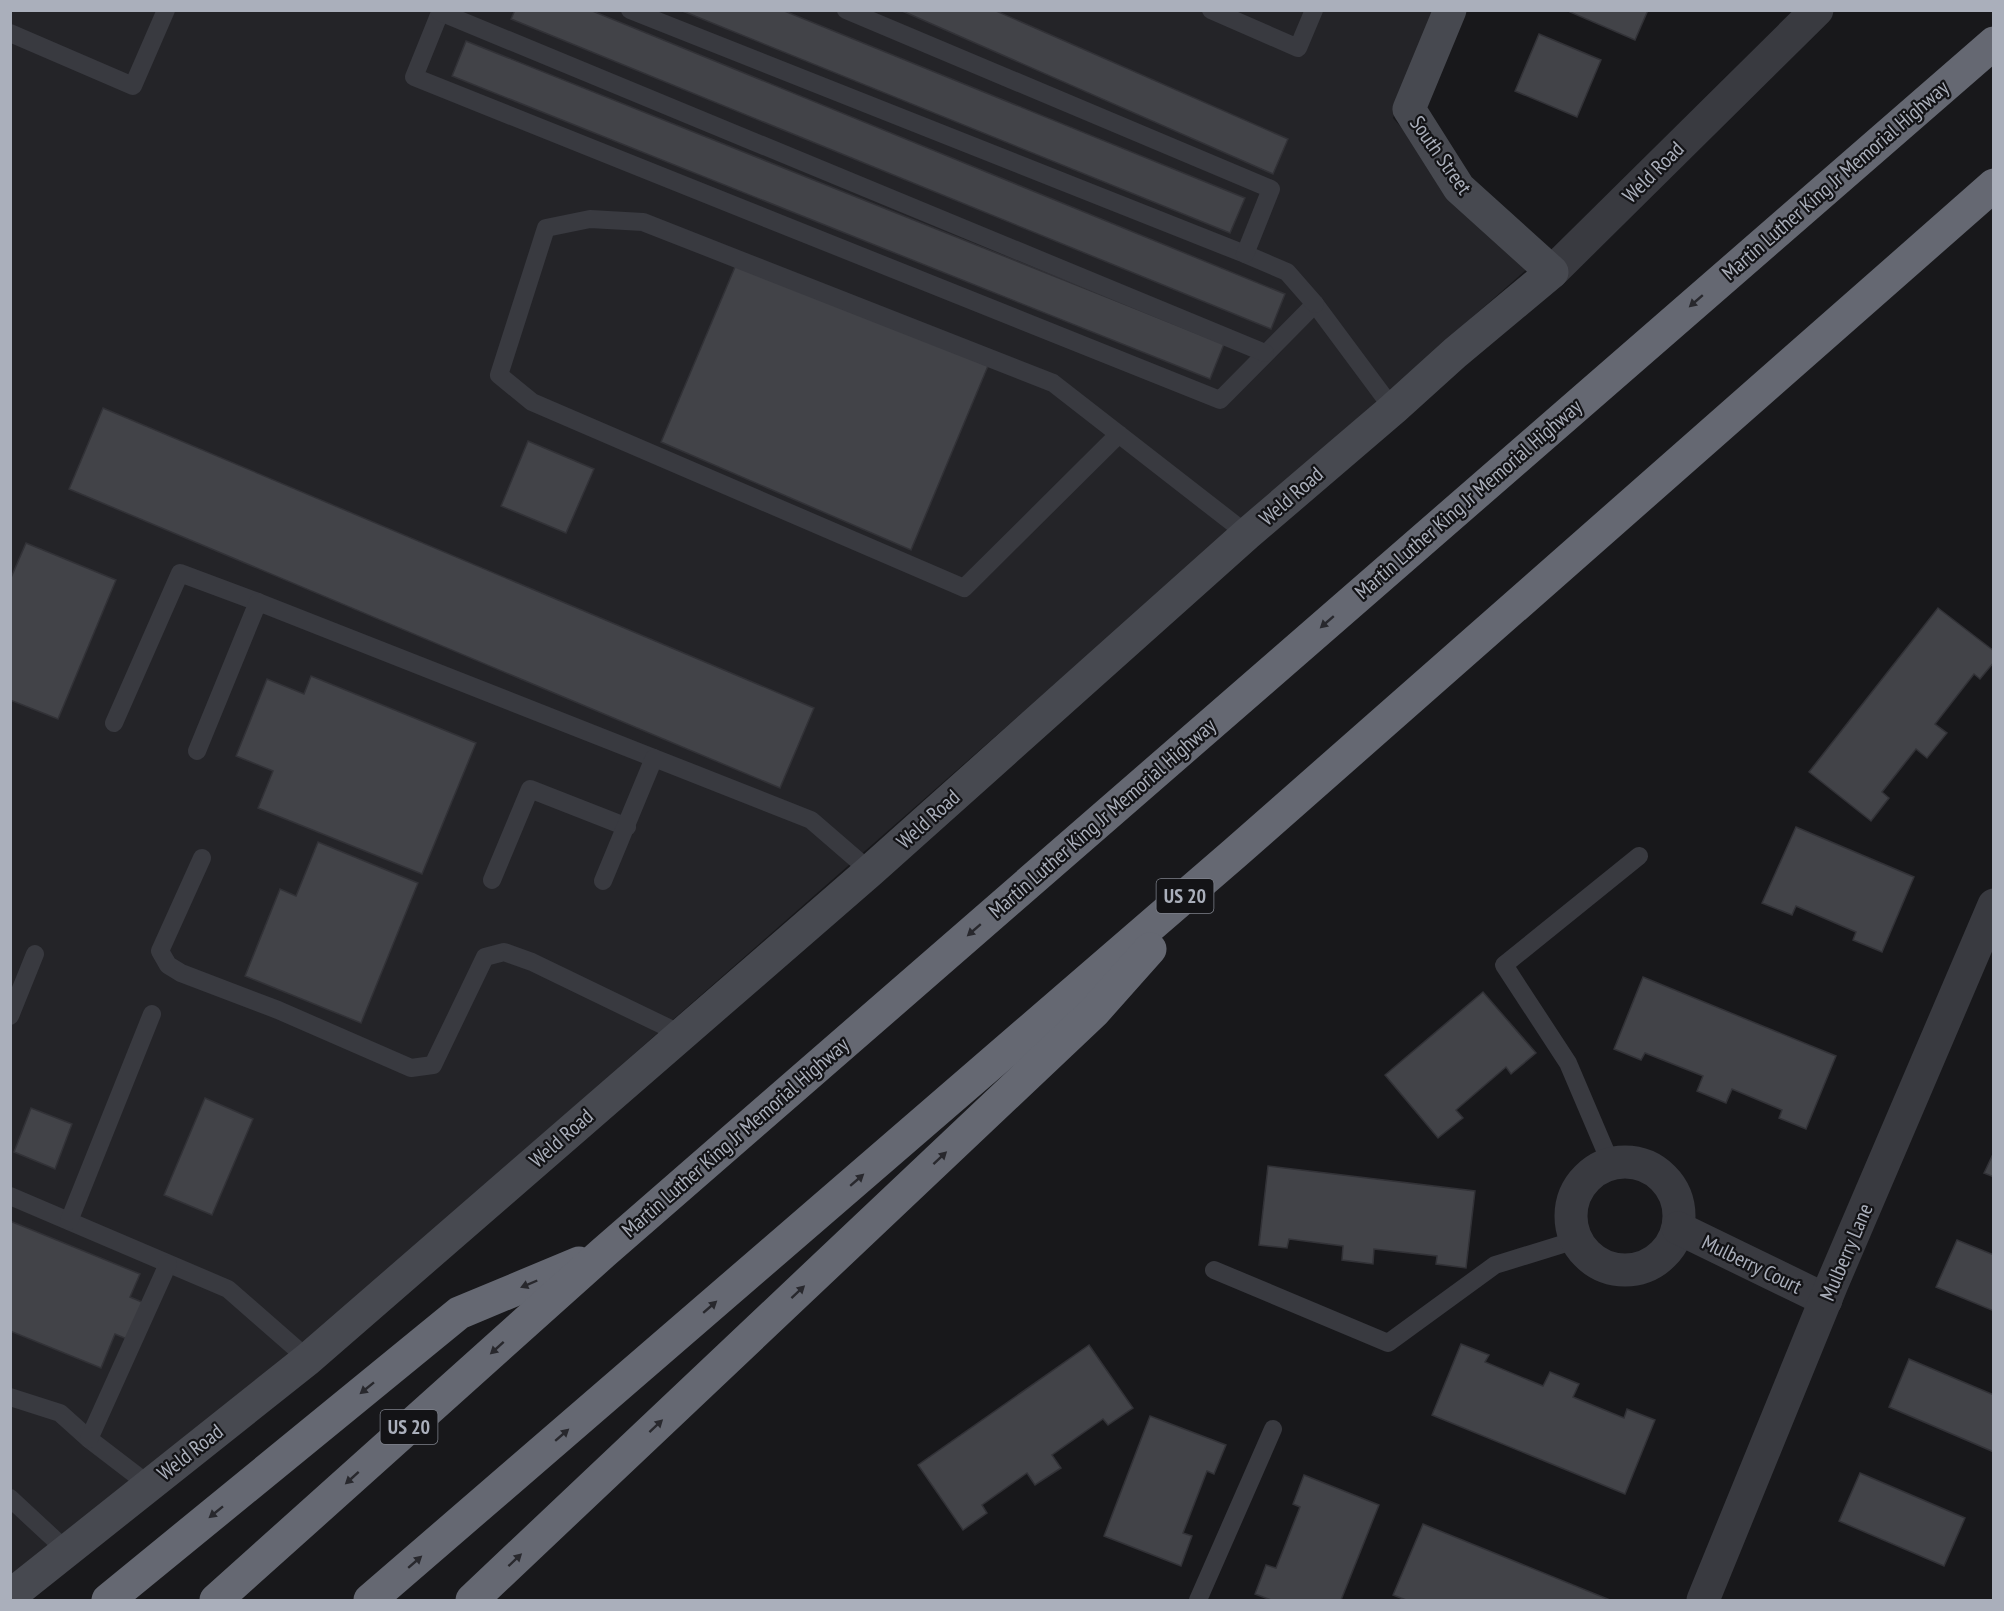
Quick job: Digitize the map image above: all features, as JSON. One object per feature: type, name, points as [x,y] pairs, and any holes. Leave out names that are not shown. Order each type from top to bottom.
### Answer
[{"type":"highway","name":"Martin Luther King Jr Memorial Highway","points":[[216,1600],[603,1253],[1994,42]]},
{"type":"highway","name":"US 20","points":[[370,1600],[1235,853],[1994,184]]},
{"type":"highway","points":[[472,1600],[1094,1012],[1235,853]]},
{"type":"highway","points":[[108,1600],[459,1313],[603,1253]]},
{"type":"street","name":"South Street","points":[[1450,10],[1409,109],[1459,188],[1552,272]]},
{"type":"street","name":"Weld Road","points":[[10,1596],[308,1359],[870,871],[1247,534],[1552,272],[1817,10]]},
{"type":"street","name":"Mulberry Lane","points":[[1703,1600],[1826,1300],[1994,904]]},
{"type":"street","name":"Mulberry Court","points":[[1576,1240],[1596,1262],[1624,1271],[1639,1269],[1653,1263],[1673,1242],[1680,1212],[1676,1197],[1668,1183],[1657,1172],[1642,1165],[1626,1162],[1611,1164]]},
{"type":"street","points":[[1576,1240],[1572,1225],[1572,1210],[1576,1194],[1596,1170],[1611,1164]]},
{"type":"street","name":"Mulberry Court","points":[[1678,1227],[1826,1300]]},
{"type":"lane","points":[[10,33],[133,86],[166,10]]},
{"type":"lane","points":[[630,10],[1287,272],[1315,304],[1393,409]]},
{"type":"lane","points":[[846,10],[1271,189],[1245,254]]},
{"type":"lane","points":[[1211,10],[1298,48],[1314,10]]},
{"type":"lane","points":[[1265,353],[441,11],[414,77],[1220,400],[1315,304]]},
{"type":"lane","points":[[1119,434],[964,588],[532,402],[499,375],[546,228],[590,219],[643,222],[1053,383],[1119,434],[1247,534]]},
{"type":"lane","points":[[114,723],[180,573],[811,820],[870,871]]},
{"type":"lane","points":[[197,751],[258,602]]},
{"type":"lane","points":[[603,881],[654,758]]},
{"type":"lane","points":[[492,880],[530,789],[627,826]]},
{"type":"lane","points":[[1611,1164],[1568,1063],[1504,965],[1639,856]]},
{"type":"lane","points":[[202,858],[160,951],[168,965],[181,973],[278,1010],[411,1068],[433,1065],[485,957],[504,952],[532,962],[681,1034]]},
{"type":"lane","points":[[10,1016],[35,954]]},
{"type":"lane","points":[[69,1221],[152,1014]]},
{"type":"lane","points":[[10,1196],[228,1289],[308,1359]]},
{"type":"lane","points":[[1215,1270],[1388,1343],[1495,1265],[1576,1240]]},
{"type":"lane","points":[[89,1439],[168,1264]]},
{"type":"lane","points":[[10,1397],[60,1413],[89,1439],[149,1485]]},
{"type":"lane","points":[[1198,1600],[1273,1429]]},
{"type":"lane","points":[[10,1498],[67,1551]]},
{"type":"shaded area","points":[[11,11],[1438,11],[1393,118],[1526,270],[304,1344],[11,1580]]},
{"type":"building","points":[[515,10],[590,10],[1285,294],[1271,329],[511,19]]},
{"type":"building","points":[[680,10],[782,10],[1245,198],[1230,233]]},
{"type":"building","points":[[900,10],[994,10],[1288,139],[1273,174]]},
{"type":"building","points":[[1571,10],[1648,10],[1635,40],[1570,12]]},
{"type":"building","points":[[1539,34],[1601,60],[1577,117],[1515,91]]},
{"type":"building","points":[[466,41],[1224,344],[1210,379],[452,76]]},
{"type":"building","points":[[738,260],[988,366],[911,550],[661,442]]},
{"type":"building","points":[[103,408],[814,708],[780,788],[69,489]]},
{"type":"building","points":[[528,441],[594,469],[566,533],[501,506]]},
{"type":"building","points":[[26,543],[116,580],[58,719],[10,700],[10,580]]},
{"type":"building","points":[[1938,608],[1994,651],[1994,662],[1980,679],[1974,674],[1935,724],[1947,733],[1927,758],[1916,749],[1882,792],[1889,798],[1871,821],[1809,772]]},
{"type":"building","points":[[311,676],[476,743],[422,874],[258,808],[273,771],[236,756],[267,679],[304,694]]},
{"type":"building","points":[[1796,827],[1914,877],[1882,952],[1853,940],[1856,932],[1796,906],[1792,915],[1762,903]]},
{"type":"building","points":[[318,842],[418,883],[361,1023],[245,976],[280,889],[296,896]]},
{"type":"building","points":[[1643,977],[1836,1056],[1806,1129],[1779,1118],[1782,1110],[1732,1089],[1726,1103],[1697,1091],[1703,1076],[1645,1053],[1641,1060],[1614,1049]]},
{"type":"building","points":[[1483,992],[1536,1053],[1511,1074],[1506,1067],[1456,1110],[1463,1118],[1438,1138],[1385,1075]]},
{"type":"building","points":[[205,1098],[253,1119],[212,1215],[164,1195]]},
{"type":"building","points":[[31,1108],[72,1124],[55,1169],[14,1152]]},
{"type":"building","points":[[1994,1152],[1994,1177],[1984,1173]]},
{"type":"building","points":[[1268,1166],[1475,1191],[1466,1268],[1436,1264],[1437,1256],[1374,1249],[1373,1264],[1342,1260],[1343,1246],[1289,1239],[1287,1248],[1259,1245]]},
{"type":"building","points":[[10,1221],[140,1274],[130,1297],[149,1305],[134,1342],[115,1334],[101,1368],[10,1331]]},
{"type":"building","points":[[1957,1240],[1994,1255],[1994,1311],[1936,1287]]},
{"type":"building","points":[[1461,1344],[1489,1355],[1485,1362],[1543,1386],[1550,1372],[1579,1384],[1573,1397],[1624,1418],[1627,1409],[1655,1420],[1625,1494],[1432,1415]]},
{"type":"building","points":[[1089,1345],[1133,1408],[1108,1425],[1103,1419],[1052,1455],[1061,1468],[1035,1485],[1027,1473],[982,1505],[987,1513],[963,1530],[918,1465]]},
{"type":"building","points":[[1909,1359],[1994,1395],[1994,1452],[1889,1407]]},
{"type":"building","points":[[1150,1416],[1226,1445],[1214,1474],[1207,1471],[1183,1533],[1192,1536],[1181,1566],[1104,1536]]},
{"type":"building","points":[[1860,1473],[1965,1518],[1944,1566],[1839,1521]]},
{"type":"building","points":[[1304,1475],[1379,1505],[1341,1600],[1271,1600],[1255,1594],[1266,1565],[1276,1568],[1300,1507],[1293,1504]]},
{"type":"building","points":[[1423,1524],[1610,1600],[1406,1600],[1393,1595]]}]
